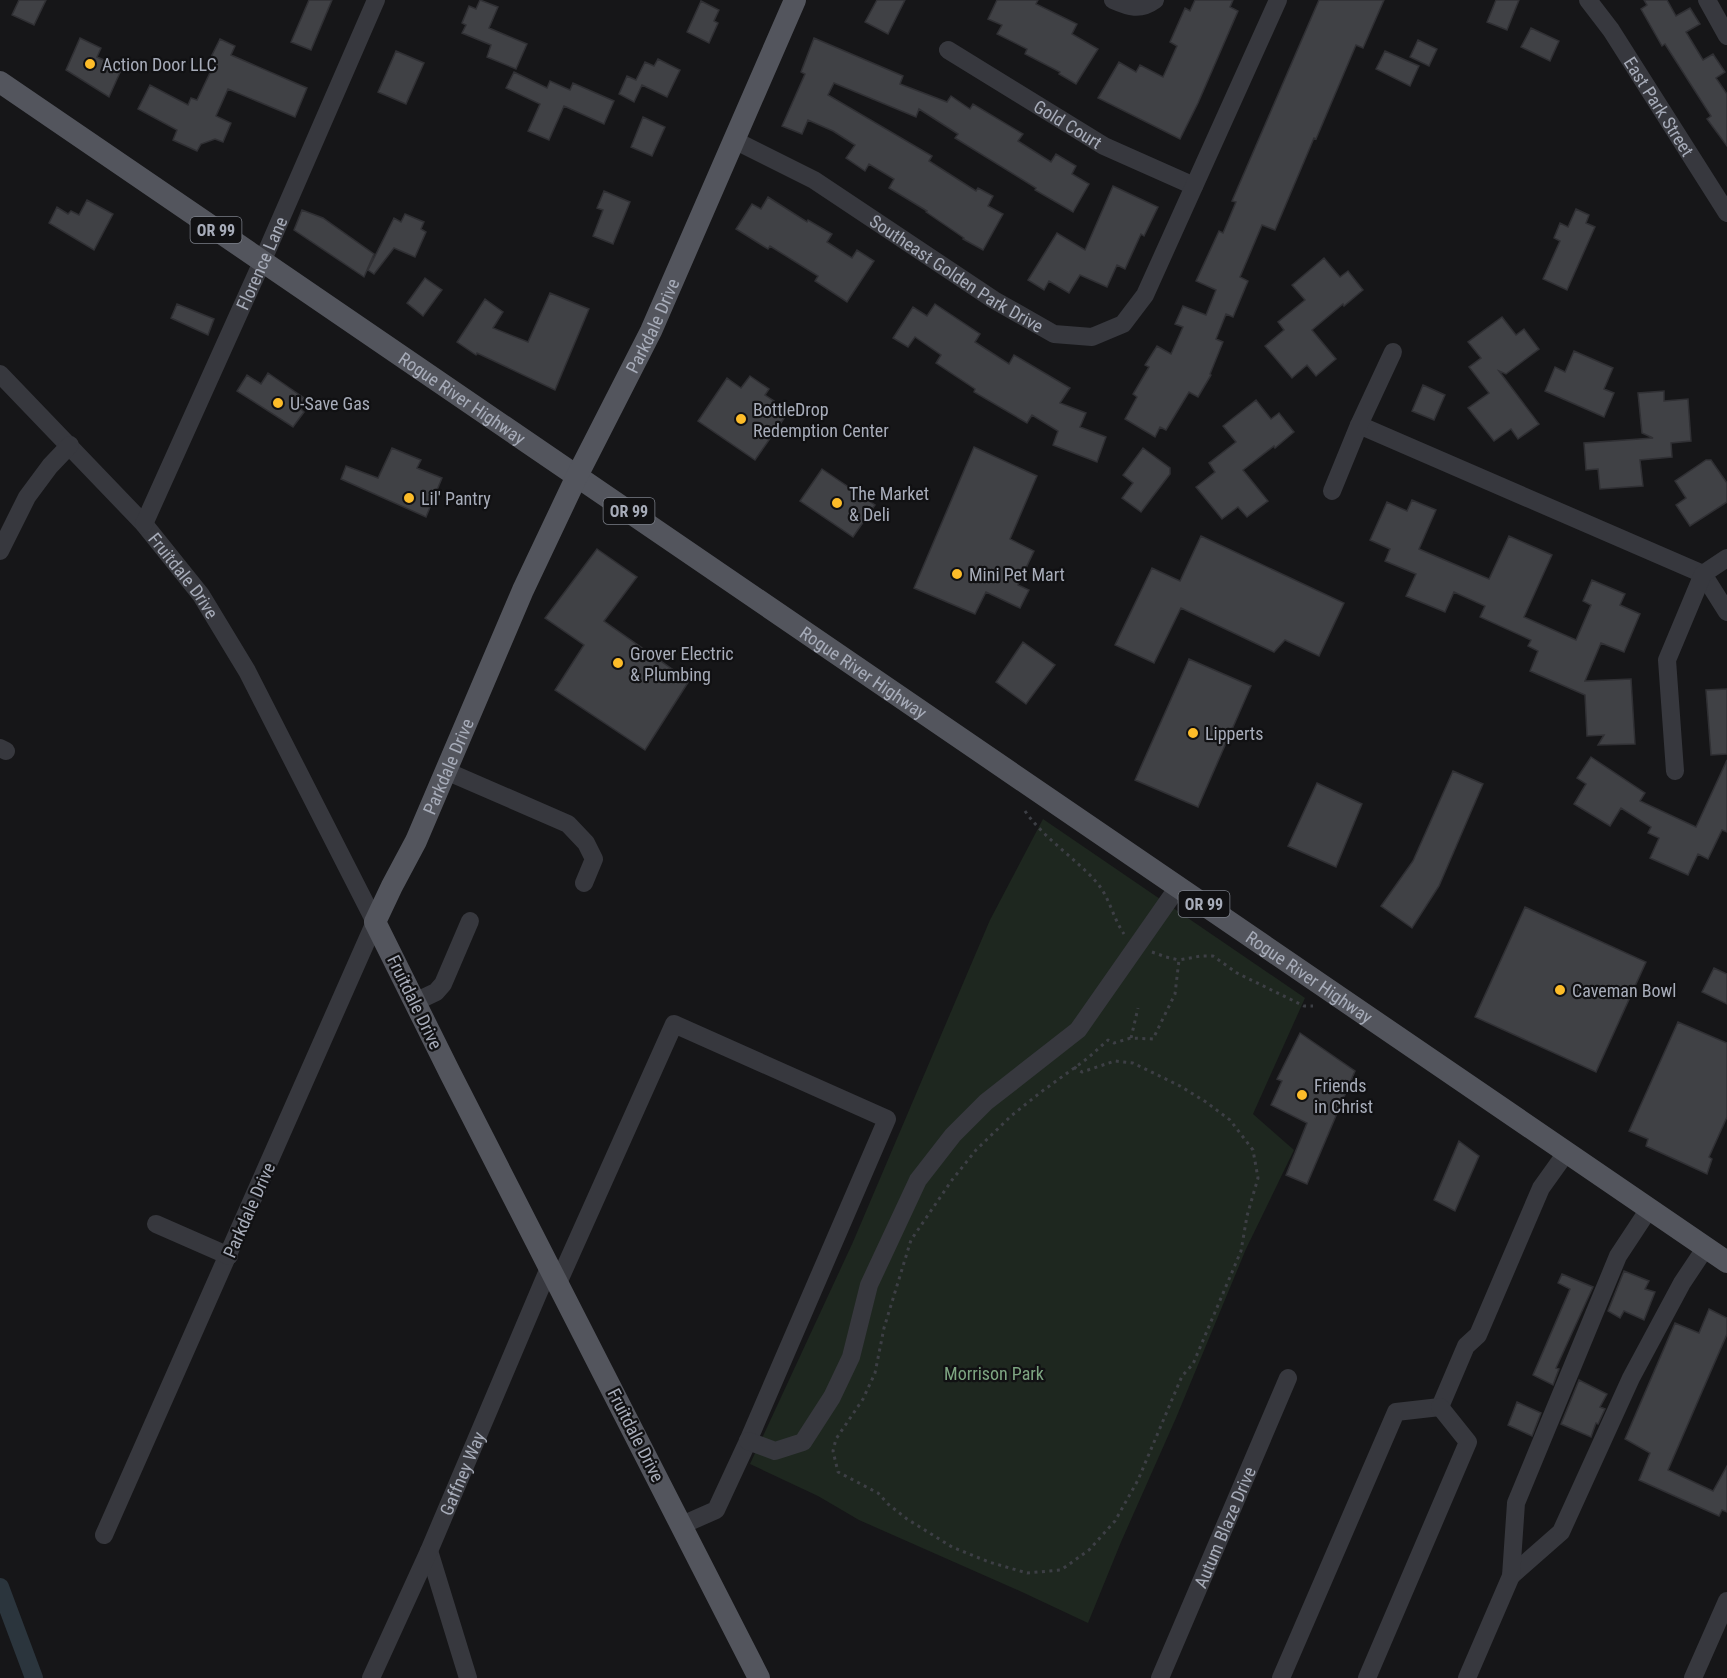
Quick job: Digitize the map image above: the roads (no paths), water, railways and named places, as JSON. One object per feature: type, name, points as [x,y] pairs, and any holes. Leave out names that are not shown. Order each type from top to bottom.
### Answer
[{"type":"main road","name":"Parkdale Drive","points":[[375,922],[416,841],[523,590],[577,476],[651,330],[795,0]]},
{"type":"main road","name":"Rogue River Highway","points":[[0,82],[1179,886],[1566,1153],[1726,1259]]},
{"type":"main road","name":"Fruitdale Drive","points":[[375,922],[759,1678]]},
{"type":"street","name":"Florence Lane","points":[[144,524],[262,262],[376,0]]},
{"type":"street","points":[[1113,0],[1132,7],[1146,6],[1155,0]]},
{"type":"street","name":"Southeast Golden Park Drive","points":[[734,140],[814,180],[994,300],[1054,334],[1092,337],[1122,324],[1146,295],[1278,0]]},
{"type":"street","name":"East Park Street","points":[[1588,0],[1722,192],[1727,213]]},
{"type":"street","points":[[1707,0],[1727,36]]},
{"type":"street","name":"Gold Court","points":[[948,50],[1104,146],[1194,186]]},
{"type":"street","points":[[1332,492],[1359,425],[1393,352]]},
{"type":"street","name":"Fruitdale Drive","points":[[0,374],[144,524],[201,595],[247,671],[375,922]]},
{"type":"street","points":[[1359,425],[1703,574],[1727,612]]},
{"type":"street","points":[[0,551],[27,497],[70,445]]},
{"type":"street","points":[[1675,771],[1668,660],[1703,574],[1727,558]]},
{"type":"street","points":[[446,771],[568,824],[586,843],[594,859],[584,883]]},
{"type":"street","points":[[682,1525],[716,1510],[748,1440],[775,1451],[803,1442],[832,1397],[851,1357],[869,1285],[918,1180],[953,1135],[986,1102],[1078,1030],[1179,886]]},
{"type":"street","points":[[415,1002],[436,992],[443,984],[470,921]]},
{"type":"street","name":"Parkdale Drive","points":[[104,1534],[375,922]]},
{"type":"street","name":"Gaffney Way","points":[[371,1678],[554,1275],[674,1024],[887,1119],[748,1440]]},
{"type":"street","points":[[1440,1407],[1466,1346],[1478,1335],[1541,1188],[1566,1153]]},
{"type":"street","points":[[1467,1678],[1511,1575],[1516,1503],[1617,1256],[1649,1209]]},
{"type":"street","points":[[156,1224],[229,1256]]},
{"type":"street","points":[[1511,1575],[1561,1532],[1631,1378],[1682,1283],[1706,1247]]},
{"type":"street","name":"Autum Blaze Drive","points":[[1160,1678],[1288,1378]]},
{"type":"street","points":[[1281,1678],[1396,1412],[1440,1407]]},
{"type":"street","points":[[1367,1678],[1468,1442],[1440,1407]]},
{"type":"street","points":[[429,1551],[468,1678]]},
{"type":"street","points":[[1693,1678],[1727,1601]]},
{"type":"waterway","points":[[0,1587],[34,1678]]},
{"type":"place","name":"Action Door LLC","points":[[90,64]]},
{"type":"place","name":"U-Save Gas","points":[[278,403]]},
{"type":"place","name":"BottleDrop Redemption Center","points":[[741,419]]},
{"type":"place","name":"Lil' Pantry","points":[[409,498]]},
{"type":"place","name":"The Market & Deli","points":[[837,503]]},
{"type":"place","name":"Mini Pet Mart","points":[[957,574]]},
{"type":"place","name":"Grover Electric & Plumbing","points":[[618,663]]},
{"type":"place","name":"Lipperts","points":[[1193,733]]},
{"type":"place","name":"Caveman Bowl","points":[[1560,990]]},
{"type":"place","name":"Friends in Christ","points":[[1302,1095]]},
{"type":"park label","name":"Morrison Park","points":[[994,1373]]}]
